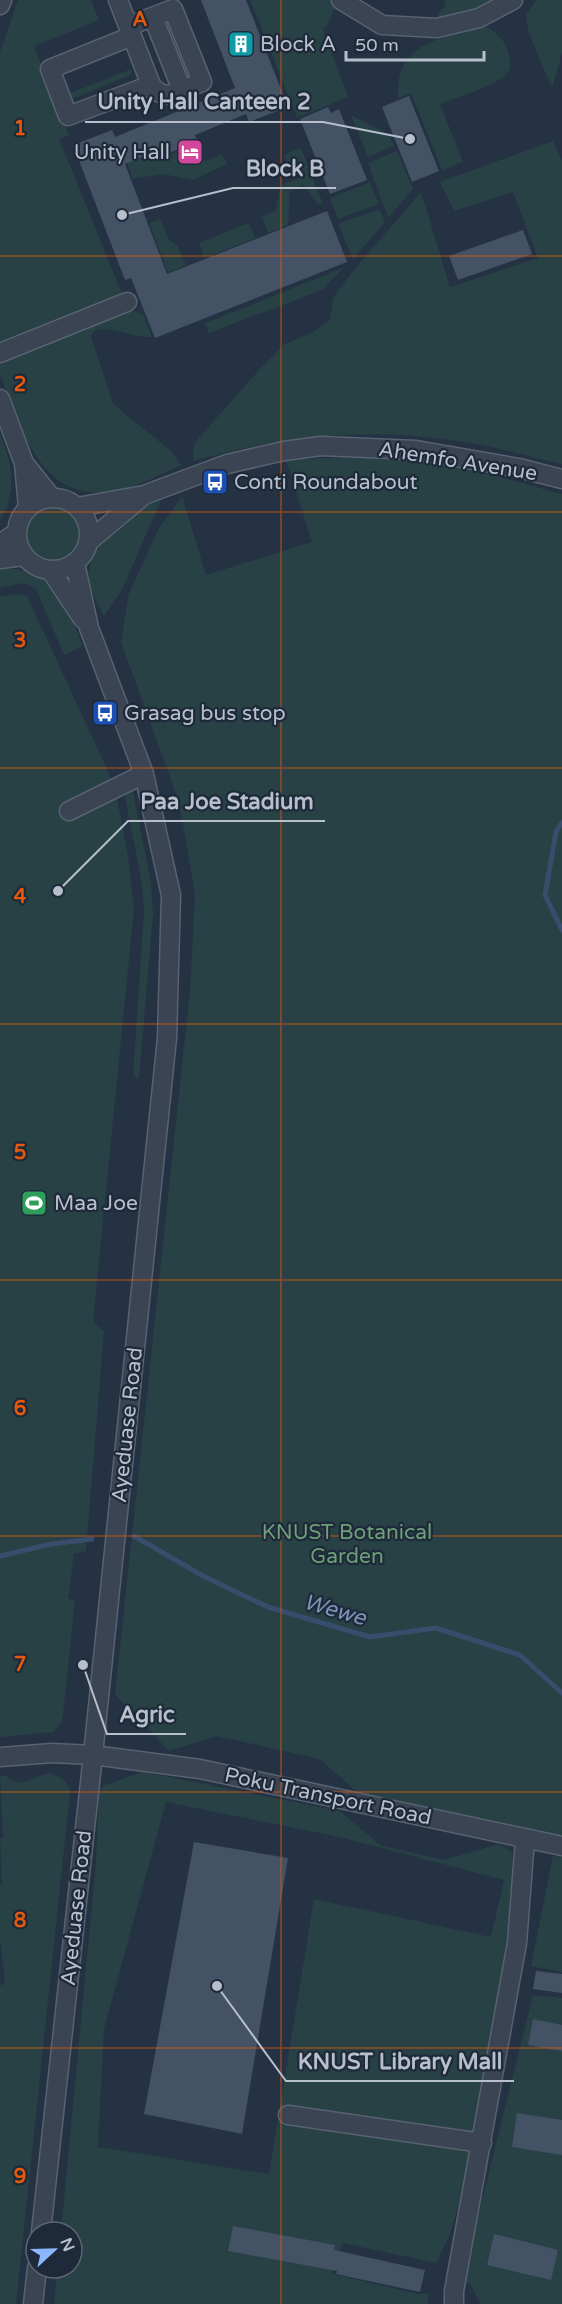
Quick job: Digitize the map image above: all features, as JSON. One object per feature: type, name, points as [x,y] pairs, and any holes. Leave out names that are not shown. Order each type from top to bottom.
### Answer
[{"type":"street","points":[[0,5],[2,0]]},
{"type":"street","points":[[118,0],[130,31],[152,85],[158,93],[168,96],[182,90],[153,17],[130,31],[50,69],[68,116],[152,85]]},
{"type":"street","points":[[341,0],[382,25],[437,27],[479,18],[513,0]]},
{"type":"street","points":[[0,353],[127,302]]},
{"type":"street","points":[[0,399],[24,463],[28,508]]},
{"type":"street","name":"Ahemfo Avenue","points":[[77,507],[144,495],[227,464],[284,451],[321,446],[416,450],[519,468],[562,479]]},
{"type":"street","points":[[24,463],[52,498]]},
{"type":"street","name":"Ahemfo Avenue","points":[[88,542],[144,495]]},
{"type":"street","points":[[52,498],[65,500],[77,507],[85,518],[89,530],[84,554],[75,563],[64,569],[51,571],[36,566],[24,556],[18,544],[17,531],[20,519],[28,508],[39,501],[52,498]]},
{"type":"street","points":[[0,544],[17,531]]},
{"type":"street","points":[[0,559],[24,556]]},
{"type":"street","name":"Ayeduase Road","points":[[42,2220],[167,1038],[171,895],[144,774],[90,628],[75,563]]},
{"type":"street","name":"Ayeduase Road","points":[[51,571],[90,628]]},
{"type":"street","points":[[69,811],[144,774]]},
{"type":"street","name":"Poku Transport Road","points":[[0,1757],[52,1754],[93,1755],[200,1769],[562,1846]]},
{"type":"street","points":[[454,2304],[454,2291],[517,1943],[525,1839]]},
{"type":"street","points":[[288,2115],[482,2144]]},
{"type":"street","points":[[33,2304],[36,2280]]},
{"type":"green space","points":[[18,0],[91,0],[99,20],[34,46],[69,135],[59,139],[123,296],[0,343],[0,52]]},
{"type":"green space","points":[[250,0],[339,0],[323,29],[348,97],[297,118]]},
{"type":"green space","points":[[445,0],[500,0],[495,4],[441,20],[437,16],[445,6]]},
{"type":"green space","points":[[536,0],[562,0],[562,53],[552,88],[528,31],[526,15]]},
{"type":"green space","points":[[485,26],[497,34],[506,45],[510,68],[503,77],[495,82],[440,104],[463,162],[442,170],[411,93],[398,98],[399,79],[404,65],[424,46],[438,39]]},
{"type":"green space","points":[[129,70],[132,71],[131,75],[65,102],[63,96]]},
{"type":"green space","points":[[351,115],[389,135],[394,146],[368,157]]},
{"type":"green space","points":[[553,141],[562,160],[562,464],[464,442],[428,437],[360,434],[296,439],[194,461],[193,449],[196,441],[259,370],[285,344],[313,332],[330,320],[333,298],[352,272],[421,192],[450,287],[538,258],[513,192],[454,211],[440,182]]},
{"type":"green space","points":[[189,147],[196,159],[206,161],[222,154],[227,164],[193,180],[163,174],[133,179],[127,163],[160,150],[163,157]]},
{"type":"green space","points":[[301,148],[323,204],[318,204],[304,185],[290,191],[288,225],[268,233],[262,217],[276,210],[280,186],[299,178],[298,164],[287,161],[283,155]]},
{"type":"green space","points":[[397,151],[413,189],[388,218],[368,163]]},
{"type":"green space","points":[[370,182],[379,204],[338,219],[330,198]]},
{"type":"green space","points":[[379,209],[385,222],[353,259],[338,224]]},
{"type":"green space","points":[[160,219],[169,240],[178,246],[186,265],[168,273],[149,223]]},
{"type":"green space","points":[[249,223],[255,238],[204,258],[199,243]]},
{"type":"green space","points":[[343,268],[322,290],[209,333],[205,323]]},
{"type":"green space","points":[[128,309],[143,314],[152,337],[109,330],[94,331],[91,336],[113,404],[171,451],[181,465],[126,488],[98,492],[75,489],[56,478],[40,462],[28,442],[0,374],[0,363]]},
{"type":"green space","points":[[0,434],[8,456],[11,488],[0,521]]},
{"type":"green space","name":"KNUST Botanical Garden","points":[[399,455],[452,464],[562,494],[562,1837],[357,1792],[320,1759],[217,1736],[169,1751],[115,1694],[190,991],[195,894],[179,802],[121,642],[129,593],[159,528],[182,496],[206,575],[312,542],[286,460]]},
{"type":"green space","points":[[163,496],[122,590],[104,616],[89,582],[91,562],[96,549],[114,527]]},
{"type":"green space","points":[[53,506],[64,508],[73,514],[79,523],[81,534],[79,545],[73,554],[64,560],[53,562],[42,560],[33,554],[27,545],[25,534],[27,523],[33,514],[42,508]]},
{"type":"green space","points":[[0,568],[31,572],[53,584],[64,600],[83,646],[64,655],[36,589],[24,583],[0,588]]},
{"type":"green space","points":[[19,594],[27,596],[106,767],[116,794],[128,856],[134,909],[93,1321],[104,1331],[86,1551],[74,1554],[68,1598],[75,1601],[63,1715],[61,1723],[53,1732],[0,1737],[0,597]]},
{"type":"green space","points":[[124,792],[133,792],[151,882],[153,914],[139,1078],[133,1076],[144,911],[141,878]]},
{"type":"green space","points":[[143,1772],[340,1811],[380,1845],[444,1860],[499,1844],[512,1852],[511,1955],[474,2154],[450,2234],[436,2263],[342,2243],[332,2274],[419,2294],[429,2294],[427,2304],[54,2304],[56,2280],[84,2280],[84,2220],[62,2220],[96,1862],[99,1789]],"holes":[[[166,1802],[339,1837],[504,1880],[491,1937],[314,1899],[269,2174],[98,2147],[104,2029]]]},
{"type":"green space","points":[[51,1773],[61,1778],[70,1793],[16,2304],[0,2304],[0,1985],[5,1984],[0,1938],[0,1886],[2,1885],[0,1838],[3,1837],[0,1776],[21,1782]]},
{"type":"green space","points":[[553,1856],[562,1857],[562,1972],[531,1966]]},
{"type":"green space","points":[[533,1995],[562,1998],[562,2304],[480,2304],[470,2283],[465,2283],[464,2272]]},
{"type":"building","points":[[201,0],[246,0],[288,107],[249,122],[246,114],[195,135],[198,142],[163,155],[161,149],[125,164],[167,274],[327,211],[347,262],[155,338],[131,278],[125,280],[73,145],[112,130],[115,137],[235,88]]},
{"type":"building","points":[[409,96],[439,171],[412,182],[382,107]]},
{"type":"building","points":[[328,107],[331,113],[339,109],[367,180],[330,194],[300,119]]},
{"type":"building","points":[[523,230],[532,254],[458,280],[449,256]]},
{"type":"building","points":[[194,1842],[288,1858],[242,2134],[144,2114]]},
{"type":"building","points":[[536,1971],[562,1974],[562,1993],[533,1989]]},
{"type":"building","points":[[533,2019],[562,2025],[562,2051],[528,2045]]},
{"type":"building","points":[[517,2113],[562,2120],[562,2155],[512,2147]]},
{"type":"building","points":[[233,2226],[335,2245],[334,2250],[425,2270],[420,2292],[336,2274],[337,2271],[228,2251]]},
{"type":"building","points":[[494,2234],[558,2250],[551,2280],[487,2265]]},
{"type":"waterway","points":[[562,823],[556,832],[545,895],[562,930]]},
{"type":"waterway","name":"Wewe","points":[[134,1536],[203,1576],[268,1607],[370,1637],[436,1628],[520,1655],[562,1693]]},
{"type":"waterway","name":"Wewe","points":[[0,1556],[51,1544],[92,1539]]},
{"type":"place","name":"Block A","points":[[241,44]]},
{"type":"place","name":"Unity Hall Canteen 2","points":[[410,139]]},
{"type":"place","name":"Unity Hall","points":[[190,152]]},
{"type":"place","name":"Block B","points":[[122,215]]},
{"type":"place","name":"Conti Roundabout","points":[[215,482]]},
{"type":"place","name":"Grasag bus stop","points":[[105,713]]},
{"type":"place","name":"Paa Joe Stadium","points":[[58,891]]},
{"type":"place","name":"Maa Joe","points":[[34,1203]]},
{"type":"place","name":"Agric","points":[[83,1665]]},
{"type":"place","name":"KNUST Library Mall","points":[[217,1986]]}]
